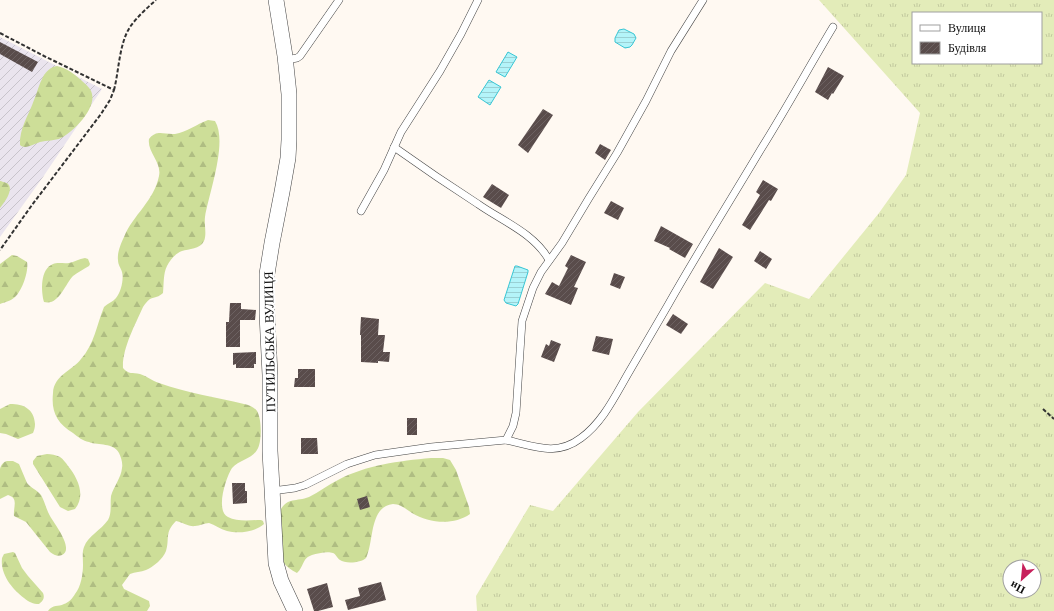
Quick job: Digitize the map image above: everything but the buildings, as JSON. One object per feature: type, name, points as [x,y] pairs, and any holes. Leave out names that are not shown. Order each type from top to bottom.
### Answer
[{"type":"street","name":"ПУТИЛЬСЬКА ВУЛИЦЯ","points":[[276,0],[286,60],[289,94],[289,140],[288,158],[267,274],[270,375],[270,451],[276,563],[281,581],[295,611]]},
{"type":"lane","points":[[286,60],[300,56],[339,0]]},
{"type":"lane","points":[[361,211],[381,176],[407,121],[450,54],[478,0]]},
{"type":"lane","points":[[506,440],[513,426],[516,413],[520,348],[524,315],[537,280],[549,260],[562,243],[617,153],[646,101],[671,51],[703,0]]},
{"type":"lane","points":[[272,491],[290,489],[305,485],[347,464],[375,455],[431,447],[506,440],[539,448],[556,449],[572,444],[582,438],[596,424],[611,404],[672,298],[833,27]]},
{"type":"lane","points":[[394,148],[485,209],[525,233],[541,247],[549,260]]},
{"type":"path","points":[[0,250],[110,100],[114,90],[122,47],[127,33],[137,18],[156,0]]},
{"type":"path","points":[[0,33],[114,90]]},
{"type":"path","points":[[1043,409],[1054,419]]},
{"type":"shaded area","points":[[0,37],[102,89],[43,177],[0,237]]},
{"type":"green space","points":[[819,0],[1054,0],[1054,611],[477,611],[476,596],[530,505],[553,511],[638,412],[765,283],[809,299],[879,213],[906,175],[920,113]]},
{"type":"green space","points":[[57,66],[70,72],[89,88],[92,94],[91,106],[77,125],[61,138],[40,142],[27,147],[22,146],[20,145],[21,133],[40,83],[47,71]]},
{"type":"green space","points":[[208,120],[215,121],[218,130],[219,154],[205,217],[204,241],[200,246],[178,253],[168,264],[165,272],[163,293],[150,299],[143,307],[127,345],[123,368],[129,372],[140,374],[156,382],[191,392],[246,404],[257,411],[261,425],[259,447],[255,453],[232,468],[223,494],[222,508],[224,514],[232,519],[261,520],[264,524],[251,531],[231,532],[209,523],[193,526],[176,521],[170,529],[166,551],[163,557],[149,569],[130,574],[122,585],[124,589],[149,601],[150,606],[147,611],[48,611],[52,607],[62,605],[69,601],[79,588],[83,572],[84,547],[88,540],[108,520],[111,496],[120,475],[122,466],[122,460],[119,453],[113,447],[83,440],[67,429],[59,421],[53,406],[54,387],[60,377],[77,363],[89,347],[104,307],[115,299],[122,285],[122,272],[118,263],[118,254],[121,245],[128,229],[153,193],[159,176],[158,166],[150,148],[149,139],[158,133],[179,133]]},
{"type":"green space","points":[[0,181],[7,183],[10,189],[8,196],[0,208]]},
{"type":"green space","points":[[12,255],[17,256],[27,262],[26,275],[18,294],[12,300],[0,304],[0,264]]},
{"type":"green space","points":[[85,258],[88,259],[90,264],[89,266],[73,276],[58,298],[54,301],[44,302],[42,281],[46,270],[55,263],[69,263]]},
{"type":"green space","points":[[10,404],[24,406],[30,411],[33,415],[35,424],[33,433],[18,439],[0,433],[0,409]]},
{"type":"green space","points":[[47,454],[55,455],[61,458],[78,481],[80,498],[75,509],[68,511],[60,507],[33,464],[33,461],[37,456]]},
{"type":"green space","points":[[443,458],[450,460],[456,470],[470,514],[463,518],[449,522],[433,521],[412,513],[401,506],[393,504],[386,506],[377,515],[369,549],[364,560],[357,562],[345,562],[340,560],[333,553],[320,553],[306,558],[297,573],[283,562],[280,511],[286,504],[309,497],[338,480],[371,467],[395,462]]},
{"type":"green space","points":[[7,461],[13,461],[19,464],[27,483],[41,495],[44,500],[49,513],[65,542],[65,552],[62,555],[59,556],[50,552],[26,522],[14,516],[15,503],[11,496],[8,495],[0,499],[0,469],[2,464]]},
{"type":"green space","points":[[15,553],[22,568],[43,593],[44,596],[42,602],[39,604],[29,602],[11,586],[5,575],[2,558],[4,554]]},
{"type":"water","points":[[624,29],[634,34],[636,38],[630,47],[625,48],[615,42],[615,38],[619,30]]},
{"type":"water","points":[[508,52],[517,57],[505,77],[496,72]]},
{"type":"water","points":[[489,80],[501,87],[490,105],[478,97]]},
{"type":"water","points":[[515,266],[528,270],[518,304],[516,306],[506,303],[504,300]]}]
